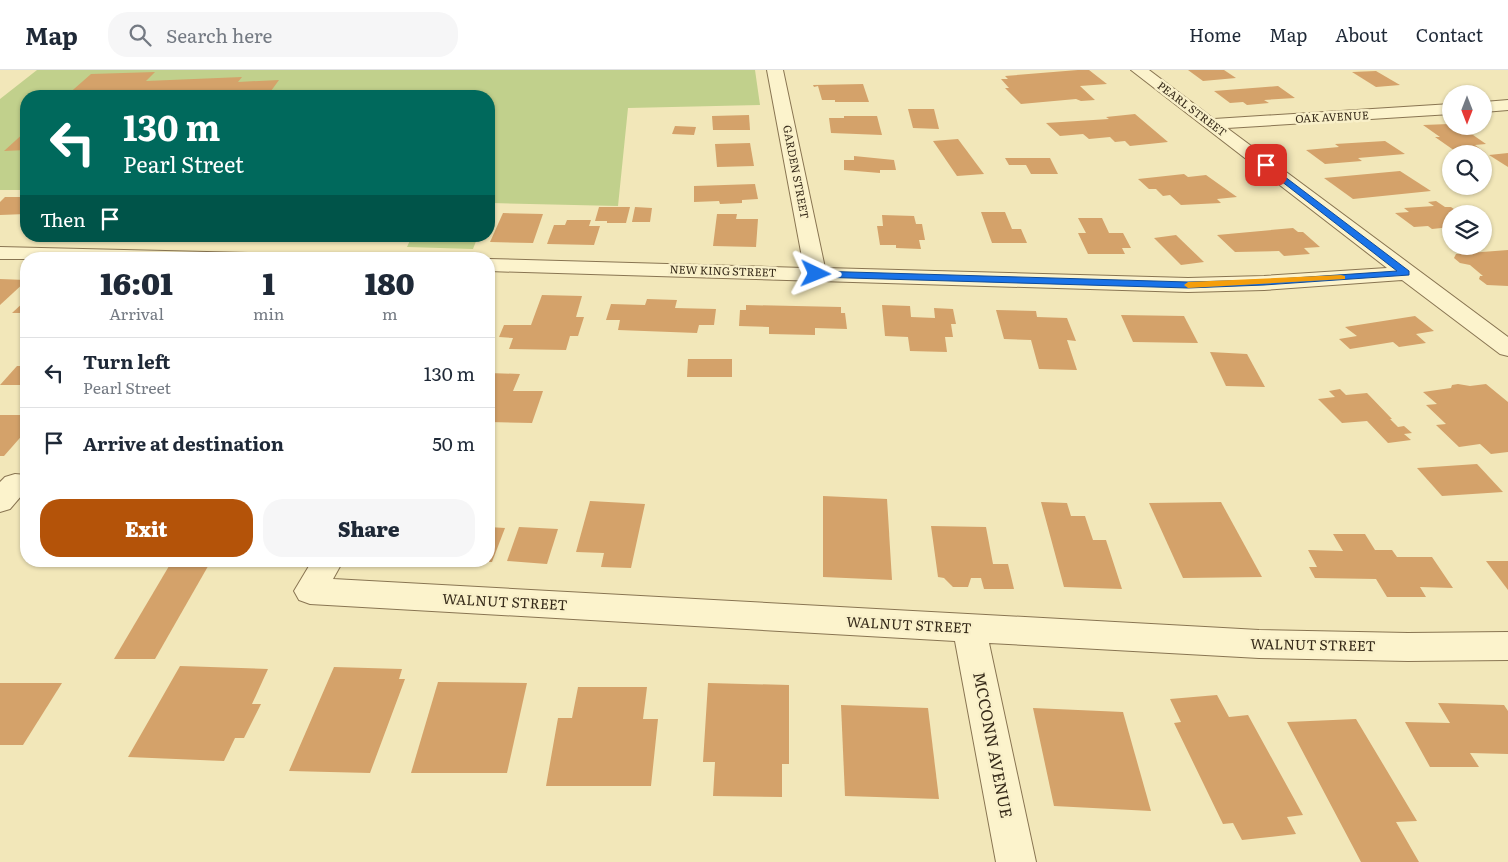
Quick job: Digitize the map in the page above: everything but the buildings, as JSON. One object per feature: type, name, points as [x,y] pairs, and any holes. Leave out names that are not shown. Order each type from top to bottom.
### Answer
[{"type":"street","name":"GARDEN STREET","points":[[775,70],[816,274]]},
{"type":"street","name":"PEARL STREET","points":[[1139,70],[1508,348]]},
{"type":"street","points":[[1492,106],[1508,105]]},
{"type":"street","name":"OAK AVENUE","points":[[1212,124],[1442,110]]},
{"type":"street","points":[[0,253],[20,253]]},
{"type":"street","name":"NEW KING STREET","points":[[495,264],[1188,285],[1406,273]]},
{"type":"street","name":"WALNUT STREET","points":[[324,567],[310,591],[1259,644],[1408,647],[1508,646]]},
{"type":"street","name":"MCCONN AVENUE","points":[[969,628],[1016,862]]},
{"type":"green space","points":[[37,70],[755,70],[760,105],[628,108],[618,206],[495,203],[495,90],[20,90],[20,190],[0,190],[0,99]]},
{"type":"green space","points":[[409,242],[476,242],[473,249],[407,247]]},
{"type":"slow traffic","points":[[1188,285],[1341,277]]},
{"type":"route","points":[[816,274],[1188,285],[1406,273],[1266,165]]}]
